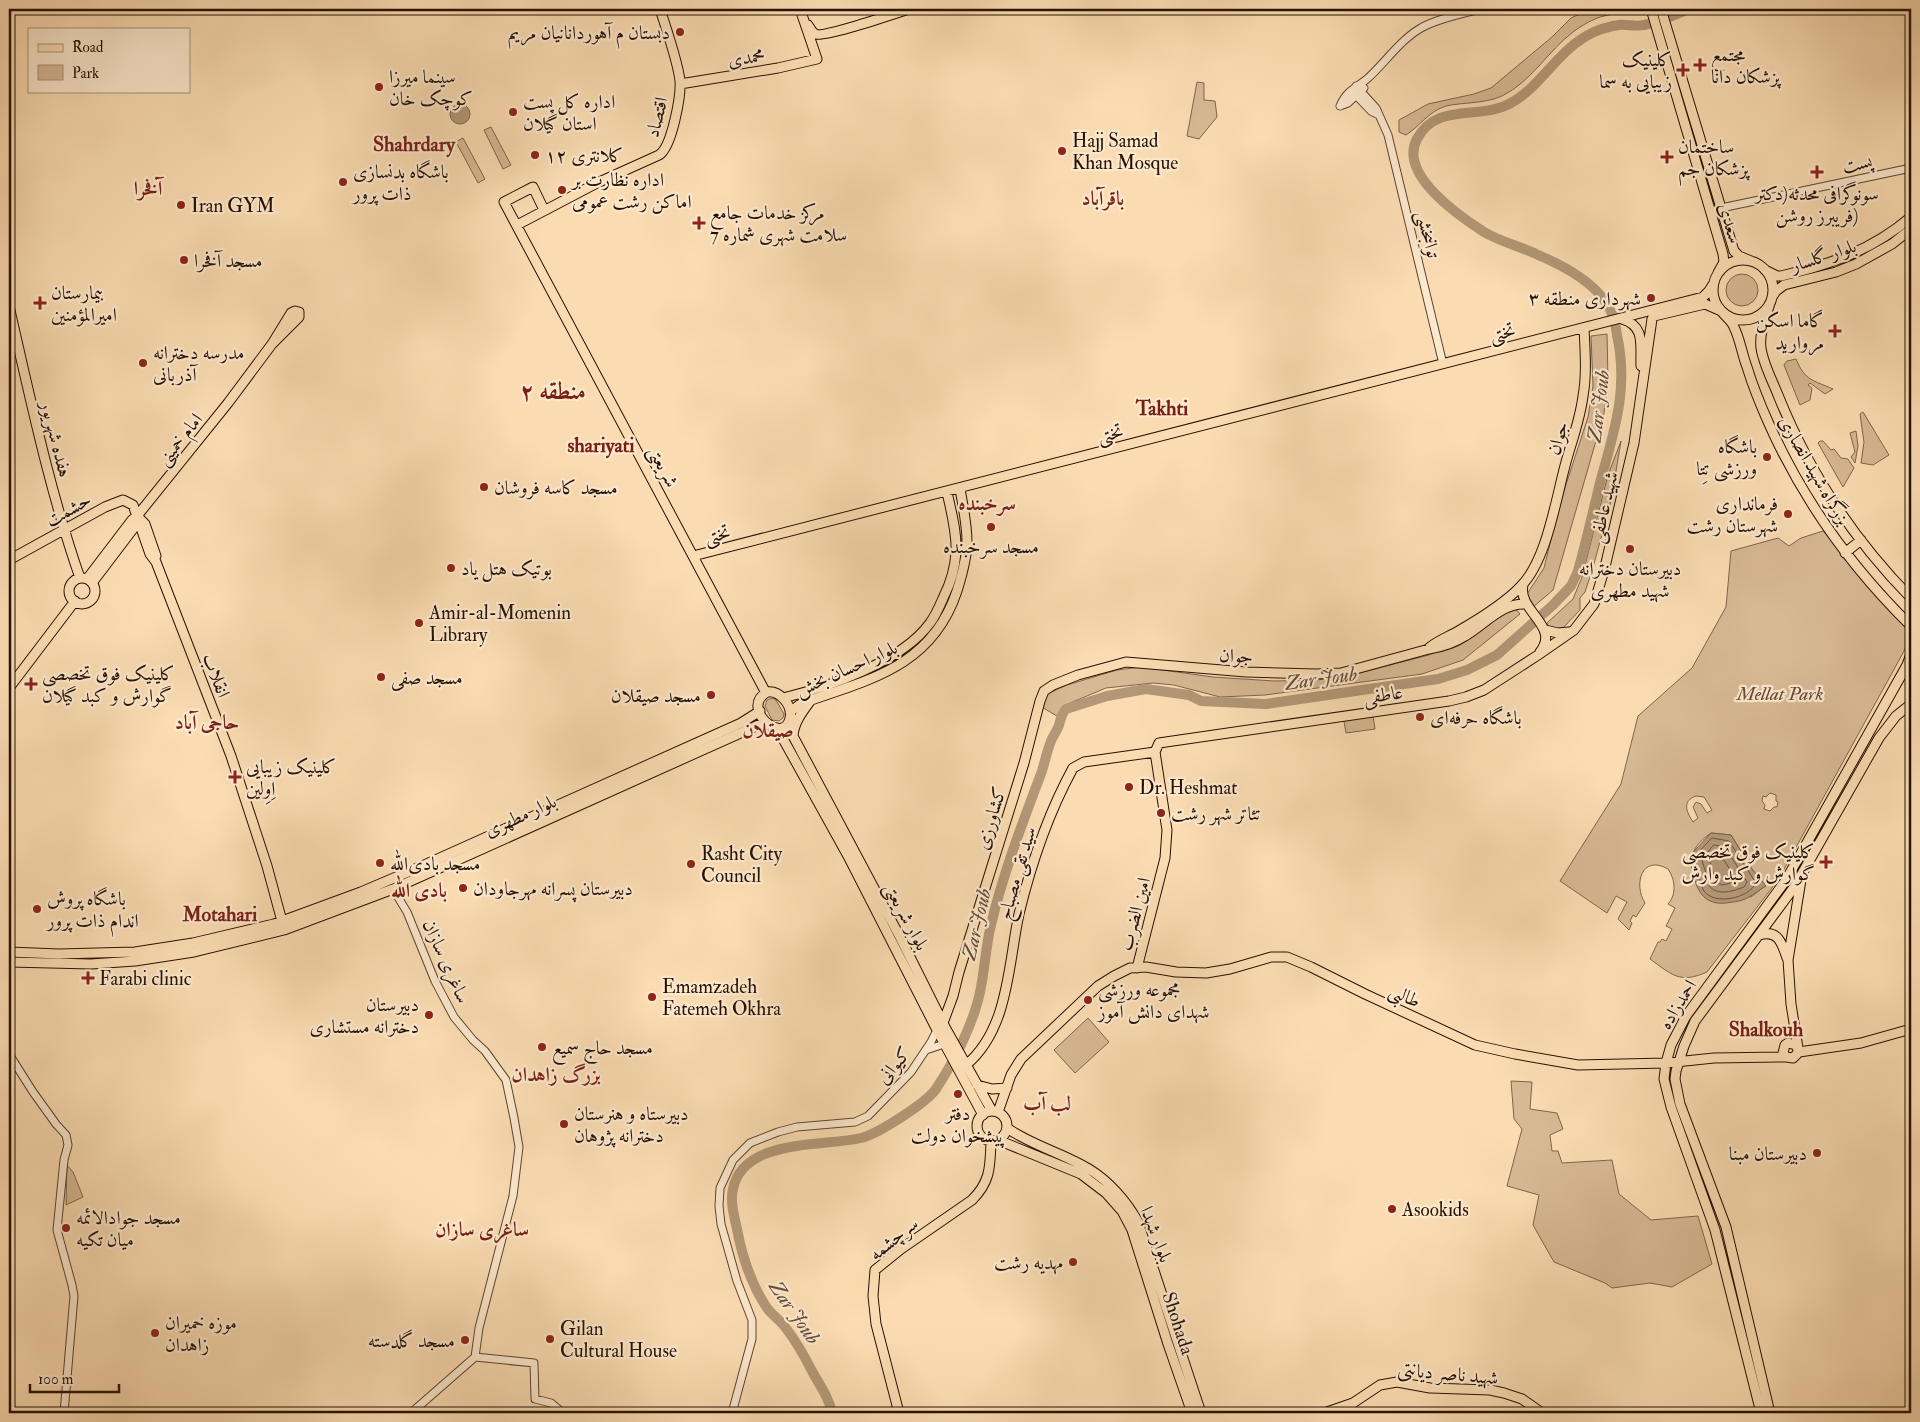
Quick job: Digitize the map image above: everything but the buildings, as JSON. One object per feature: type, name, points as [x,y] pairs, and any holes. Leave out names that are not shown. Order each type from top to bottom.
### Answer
[{"type":"main road","name":"اقتصاد","points":[[516,224],[663,152],[668,143],[680,84],[660,9]]},
{"type":"main road","points":[[801,11],[817,35],[837,31],[909,9]]},
{"type":"main road","name":"سعدی","points":[[1651,9],[1723,254],[1724,262],[1718,273]]},
{"type":"main road","name":"سعدی","points":[[1661,9],[1734,251],[1739,256],[1751,261]]},
{"type":"main road","points":[[801,11],[811,43],[827,38],[837,31]]},
{"type":"main road","name":"محمدی","points":[[680,84],[778,68],[817,59],[811,43]]},
{"type":"main road","name":"شریعتی","points":[[544,210],[533,188],[504,202],[766,693]]},
{"type":"main road","name":"بلوار گلسار","points":[[1764,270],[1781,276],[1833,263],[1887,236],[1911,217]]},
{"type":"main road","name":"بلوار گلسار","points":[[1771,300],[1776,291],[1784,285],[1836,272],[1892,244],[1911,229]]},
{"type":"main road","points":[[1751,261],[1764,270],[1771,282],[1771,300],[1760,314],[1748,319],[1736,319],[1722,311],[1714,298],[1714,282],[1718,273],[1732,262],[1751,261]]},
{"type":"main road","name":"تختی","points":[[693,556],[1703,297],[1714,282]]},
{"type":"main road","name":"بزرگراه شهید انصاری","points":[[1771,300],[1761,345],[1774,385],[1792,427],[1814,469],[1838,508],[1862,540],[1911,598]]},
{"type":"main road","name":"شهید عاطفی","points":[[1574,630],[1594,604],[1599,591],[1626,483],[1644,384],[1649,331],[1654,316],[1705,304],[1722,311]]},
{"type":"main road","name":"هفده شهریور","points":[[9,306],[37,429],[65,535],[86,580]]},
{"type":"main road","name":"امام خمینی","points":[[86,580],[136,525],[138,516],[222,411],[272,344],[290,314],[295,311],[299,313],[297,320]]},
{"type":"main road","name":"بزرگراه شهید انصاری","points":[[1722,311],[1734,326],[1757,397],[1783,454],[1814,507],[1845,553],[1879,594],[1911,626]]},
{"type":"main road","name":"شهید عاطفی","points":[[1621,318],[1632,322],[1639,331],[1642,379],[1644,384]]},
{"type":"main road","name":"جوان","points":[[1429,649],[1513,594],[1523,585],[1535,568],[1578,428],[1584,394],[1584,328]]},
{"type":"main road","name":"بلوار احسان بخش","points":[[790,712],[799,705],[882,673],[907,660],[929,642],[947,614],[960,581],[967,544],[960,489]]},
{"type":"main road","name":"بلوار احسان بخش","points":[[783,698],[803,693],[867,668],[895,655],[921,634],[937,611],[952,577],[956,544],[947,492]]},
{"type":"main road","name":"حشمت","points":[[9,560],[52,537],[65,535],[105,507],[123,500],[132,505],[138,516]]},
{"type":"main road","points":[[951,514],[952,510],[956,507],[960,507],[963,510]]},
{"type":"main road","name":"انقلاب","points":[[138,516],[146,524],[156,554],[156,562],[231,756],[283,925]]},
{"type":"main road","points":[[1845,553],[1862,540]]},
{"type":"main road","points":[[86,580],[95,590],[93,598],[82,603],[75,601],[70,590],[73,582],[86,580]]},
{"type":"main road","points":[[1523,585],[1522,598],[1546,630],[1558,633],[1574,630]]},
{"type":"main road","points":[[9,688],[75,601]]},
{"type":"main road","name":"جوان","points":[[1044,691],[1064,680],[1126,662],[1246,672],[1341,673],[1440,647],[1464,637],[1511,605],[1526,604]]},
{"type":"main road","points":[[1538,655],[1545,645],[1546,630]]},
{"type":"main road","name":"عاطفی","points":[[1155,752],[1159,743],[1466,697],[1484,690],[1574,630]]},
{"type":"main road","name":"احمدزاده","points":[[1761,1413],[1715,1230],[1671,1107],[1664,1079],[1666,1063],[1671,1045],[1686,1016],[1786,880],[1870,732],[1908,663],[1911,654]]},
{"type":"main road","name":"کشاورزی","points":[[942,1027],[953,996],[1044,691]]},
{"type":"main road","points":[[776,692],[783,698],[790,712],[790,717],[786,725],[777,728],[772,727],[765,722],[758,703],[760,698],[766,693],[776,692]]},
{"type":"main road","points":[[787,746],[790,740],[795,739],[794,728],[811,700]]},
{"type":"main road","name":"احمدزاده","points":[[1770,1413],[1723,1219],[1680,1104],[1675,1078],[1678,1062],[1696,1021],[1801,875],[1879,738],[1896,716],[1911,704]]},
{"type":"main road","name":"بلوار مطهری","points":[[396,885],[741,723],[760,711]]},
{"type":"main road","name":"بلوار مطهری","points":[[283,925],[396,885],[765,722]]},
{"type":"main road","name":"بلوار شریعتی","points":[[777,728],[963,1066],[982,1115]]},
{"type":"main road","points":[[1870,732],[1879,738]]},
{"type":"main road","name":"بلوار شریعتی","points":[[795,739],[900,937],[942,1027],[944,1044]]},
{"type":"main road","name":"امین الضرب","points":[[995,1112],[1011,1075],[1021,1059],[1098,986],[1130,968],[1137,968],[1165,858],[1167,830],[1155,752]]},
{"type":"main road","name":"سید تقی مصباح","points":[[963,1066],[982,1050],[994,1030],[1002,1003],[1019,914],[1039,844],[1073,768],[1084,762],[1155,752]]},
{"type":"main road","name":"احمدزاده","points":[[1799,1050],[1794,1029],[1788,960],[1801,875]]},
{"type":"main road","points":[[9,952],[111,954],[161,949],[283,925]]},
{"type":"main road","points":[[9,962],[91,964],[136,961],[239,942],[283,925]]},
{"type":"main road","name":"احمدزاده","points":[[1759,935],[1768,932],[1775,935],[1781,941],[1788,960]]},
{"type":"main road","points":[[87,954],[91,964]]},
{"type":"main road","name":"طالبی","points":[[1137,968],[1146,967],[1206,974],[1271,957],[1287,957],[1312,967],[1475,1045],[1570,1064],[1678,1062]]},
{"type":"main road","points":[[1718,971],[1726,978]]},
{"type":"main road","points":[[1786,1057],[1783,1049],[1794,1029]]},
{"type":"main road","points":[[1678,1062],[1714,1058],[1793,1058],[1799,1050],[1861,1043],[1911,1029]]},
{"type":"main road","points":[[1768,1057],[1787,1044],[1792,1043],[1799,1050]]},
{"type":"main road","points":[[944,1044],[963,1066]]},
{"type":"main road","name":"بلوار شریعتی","points":[[963,1066],[995,1112]]},
{"type":"main road","points":[[977,1085],[992,1090],[1007,1088]]},
{"type":"main road","points":[[995,1112],[1006,1120],[1007,1128],[1005,1133],[994,1140],[984,1139],[978,1132],[978,1122],[982,1115],[995,1112]]},
{"type":"main road","name":"بلوار شهدا","points":[[1007,1128],[1024,1140],[1091,1170],[1130,1207],[1138,1222],[1151,1275],[1201,1413]]},
{"type":"main road","name":"Shohada","points":[[994,1140],[1080,1174],[1106,1193],[1122,1211],[1151,1275],[1192,1413]]},
{"type":"main road","name":"سرچشمه","points":[[899,1413],[876,1324],[873,1303],[875,1270],[894,1254],[972,1200],[979,1193],[988,1178],[994,1140]]},
{"type":"main road","points":[[1723,1259],[1733,1256]]},
{"type":"main road","name":"شهید ناصر دیانتی","points":[[1324,1413],[1353,1403],[1380,1385],[1397,1382],[1430,1388],[1490,1390],[1522,1399],[1542,1413]]},
{"type":"main road","points":[[1228,1413],[1246,1413]]},
{"type":"street","name":"توانبخشی","points":[[1443,364],[1384,122],[1377,114],[1371,112],[1356,91],[1364,89],[1366,80],[1421,27],[1480,9]]},
{"type":"street","name":"پست","points":[[1721,208],[1911,168]]},
{"type":"street","name":"ساغری سازان","points":[[396,885],[435,981],[454,1017],[485,1051],[506,1080],[514,1118],[518,1147],[513,1196],[479,1328],[475,1357]]},
{"type":"street","name":"کیوانی","points":[[732,1413],[752,1339],[752,1320],[737,1281],[721,1224],[720,1188],[733,1160],[750,1143],[778,1132],[797,1127],[855,1122],[868,1116],[910,1072],[942,1027]]},
{"type":"street","points":[[926,1050],[944,1044]]},
{"type":"street","points":[[9,1054],[33,1092],[66,1135],[68,1145],[64,1160],[57,1230],[74,1296],[64,1413]]},
{"type":"street","points":[[411,1413],[475,1357],[534,1363],[535,1400],[551,1403],[563,1413]]},
{"type":"green space","points":[[1592,9],[1637,9],[1600,17],[1580,27],[1564,40],[1522,83],[1502,96],[1495,99],[1440,108],[1406,135],[1399,132],[1399,120],[1428,104],[1474,94],[1491,88],[1552,37],[1571,18]]},
{"type":"green space","points":[[1197,82],[1204,83],[1204,100],[1215,101],[1217,117],[1199,139],[1187,136]]},
{"type":"green space","points":[[491,127],[511,165],[503,169],[484,130]]},
{"type":"green space","points":[[463,138],[485,179],[478,183],[456,142]]},
{"type":"green space","points":[[1742,274],[1748,275],[1753,279],[1757,284],[1757,296],[1753,301],[1748,305],[1742,306],[1736,305],[1731,301],[1727,296],[1726,290],[1727,284],[1731,279],[1736,275]]},
{"type":"green space","points":[[1607,334],[1608,380],[1604,413],[1553,590],[1532,608],[1525,597],[1544,568],[1560,503],[1588,417],[1593,386],[1591,336]]},
{"type":"green space","points":[[1796,359],[1806,376],[1833,389],[1825,394],[1810,383],[1808,385],[1812,388],[1810,400],[1800,405],[1784,365],[1787,361]]},
{"type":"green space","points":[[1863,412],[1889,455],[1873,465],[1861,463],[1864,442],[1860,414]]},
{"type":"green space","points":[[1856,431],[1858,446],[1855,463],[1851,457],[1855,452],[1850,433]]},
{"type":"green space","points":[[1621,441],[1611,501],[1592,571],[1585,592],[1580,598],[1580,610],[1562,629],[1549,629],[1547,623],[1573,599],[1582,577],[1608,475]]},
{"type":"green space","points":[[1823,441],[1831,450],[1834,449],[1841,458],[1848,459],[1854,468],[1843,487],[1818,443]]},
{"type":"green space","name":"Mellat Park","points":[[1823,531],[1905,623],[1908,641],[1778,880],[1707,972],[1698,976],[1677,976],[1650,959],[1658,942],[1662,939],[1666,941],[1672,929],[1666,926],[1675,908],[1668,904],[1673,896],[1674,886],[1668,869],[1659,865],[1652,865],[1642,873],[1640,888],[1645,903],[1636,917],[1633,915],[1629,930],[1618,919],[1627,902],[1616,896],[1607,913],[1560,881],[1621,784],[1638,716],[1692,668],[1726,607],[1731,551],[1778,538],[1789,546],[1801,538]],"holes":[[[1770,793],[1776,795],[1776,801],[1778,802],[1777,807],[1770,811],[1764,809],[1765,805],[1762,801],[1763,796],[1766,797]],[[1696,796],[1704,797],[1712,810],[1707,813],[1701,804],[1696,802],[1693,807],[1698,818],[1693,822],[1687,807],[1692,798]],[[1711,833],[1731,835],[1765,886],[1751,897],[1698,888],[1693,871],[1692,858],[1697,845]]]},
{"type":"green space","points":[[1515,608],[1520,614],[1463,660],[1422,674],[1265,695],[1220,697],[1174,685],[1153,683],[1106,688],[1063,706],[1057,716],[1040,706],[1047,694],[1067,685],[1117,670],[1141,667],[1213,677],[1274,681],[1343,677],[1429,655],[1464,639]]},
{"type":"green space","points":[[772,698],[776,700],[784,714],[783,718],[779,721],[772,720],[765,706],[767,700]]},
{"type":"green space","points":[[1373,716],[1375,729],[1346,733],[1344,721]]},
{"type":"green space","points":[[1088,1018],[1109,1042],[1075,1073],[1054,1050]]},
{"type":"green space","points":[[1511,1081],[1532,1082],[1530,1109],[1557,1113],[1563,1129],[1550,1135],[1552,1151],[1558,1151],[1562,1163],[1612,1160],[1619,1194],[1651,1220],[1698,1216],[1712,1264],[1672,1287],[1650,1283],[1612,1288],[1605,1283],[1554,1262],[1533,1225],[1539,1195],[1507,1186],[1522,1129],[1514,1119]]},
{"type":"green space","points":[[67,1165],[73,1172],[83,1197],[66,1205]]},
{"type":"water","points":[[460,104],[467,107],[470,114],[467,121],[460,124],[453,121],[450,114],[453,107]]},
{"type":"water","points":[[1711,833],[1731,835],[1752,869],[1766,886],[1747,898],[1735,902],[1717,903],[1709,901],[1704,897],[1696,884],[1690,860],[1695,850]]},
{"type":"waterway","name":"Zar Joub","points":[[832,1413],[827,1397],[801,1350],[783,1324],[767,1308],[756,1289],[744,1260],[732,1204],[733,1189],[740,1173],[752,1161],[768,1153],[786,1148],[845,1141],[869,1135],[912,1110],[936,1089],[957,1053],[974,1013],[981,987],[989,933],[1001,886],[1052,739],[1066,709],[1107,696],[1146,689],[1189,695],[1201,701],[1266,704],[1438,679],[1467,670],[1497,655],[1553,605],[1571,586],[1581,560],[1615,428],[1621,392],[1620,355],[1613,316],[1599,294],[1580,277],[1530,251],[1497,239],[1460,216],[1434,193],[1423,180],[1416,166],[1413,152],[1417,139],[1425,128],[1435,120],[1446,116],[1497,109],[1509,104],[1531,88],[1570,48],[1594,32],[1619,25],[1638,26],[1650,24],[1689,9]]},
{"type":"place","name":"دبستان م آهوردانانیان مریم","points":[[680,32]]},
{"type":"place","name":"مجتمع پزشکان دانا","points":[[1700,65]]},
{"type":"place","name":"کلینیک زیبایی به سما","points":[[1683,70]]},
{"type":"place","name":"سینما میرزا کوچک خان","points":[[379,87]]},
{"type":"place","name":"اداره کل پست استان گیلان","points":[[513,112]]},
{"type":"place","name":"Hajj Samad Khan Mosque","points":[[1062,151]]},
{"type":"place","name":"کلانتری ۱۲","points":[[535,155]]},
{"type":"place","name":"ساختمان پزشکان جم","points":[[1667,157]]},
{"type":"place","name":"سونوگرافی محدثه(دکتر فریبرز روشن)","points":[[1817,172]]},
{"type":"place","name":"باشگاه بدنسازی ذات پرور","points":[[343,182]]},
{"type":"place","name":"اداره نظارت بر اماکن رشت عمومی","points":[[562,190]]},
{"type":"place","name":"Iran GYM","points":[[181,205]]},
{"type":"place","name":"مرکز خدمات جامع سلامت شهری شماره 7","points":[[699,223]]},
{"type":"place","name":"مسجد آفخرا","points":[[184,260]]},
{"type":"place","name":"شهرداری منطقه ۳","points":[[1651,298]]},
{"type":"place","name":"بیمارستان امیرالمؤمنین","points":[[40,303]]},
{"type":"place","name":"گاما اسکن مروارید","points":[[1835,331]]},
{"type":"place","name":"مدرسه دخترانه آذربانی","points":[[143,363]]},
{"type":"place","name":"باشگاه ورزشی تِتا","points":[[1767,457]]},
{"type":"place","name":"مسجد کاسه فروشان","points":[[484,487]]},
{"type":"place","name":"فرمانداری شهرستان رشت","points":[[1788,514]]},
{"type":"place","name":"مسجد سرخبنده","points":[[991,527]]},
{"type":"place","name":"دبیرستان دخترانه شهید مطهری","points":[[1630,549]]},
{"type":"place","name":"بوتیک هتل یاد","points":[[451,568]]},
{"type":"place","name":"Amir-al-Momenin Library","points":[[419,623]]},
{"type":"place","name":"مسجد صفی","points":[[381,677]]},
{"type":"place","name":"کلینیک فوق تخصصی گوارش و کبد گیلان","points":[[31,684]]},
{"type":"place","name":"مسجد صیقلان","points":[[711,695]]},
{"type":"place","name":"باشگاه حرفه‌ای","points":[[1420,717]]},
{"type":"place","name":"کلینیک زیبایی اِوِلین","points":[[235,777]]},
{"type":"place","name":"Dr. Heshmat","points":[[1129,787]]},
{"type":"place","name":"تئاتر شهر رشت","points":[[1161,813]]},
{"type":"place","name":"کلینیک فوق تخصصی گوارش و کبد وارش","points":[[1826,862]]},
{"type":"place","name":"مسجد بادی‌الله","points":[[380,863]]},
{"type":"place","name":"Rasht City Council","points":[[691,864]]},
{"type":"place","name":"دبیرستان پسرانه مهرجاودان","points":[[463,888]]},
{"type":"place","name":"باشگاه پروش اندام ذات پرور","points":[[37,909]]},
{"type":"place","name":"Farabi clinic","points":[[88,978]]},
{"type":"place","name":"Emamzadeh Fatemeh Okhra","points":[[652,997]]},
{"type":"place","name":"مجموعه ورزشی شهدای دانش آموز","points":[[1088,1000]]},
{"type":"place","name":"دبیرستان دخترانه مستشاری","points":[[429,1015]]},
{"type":"place","name":"مسجد حاج سمیع","points":[[542,1047]]},
{"type":"place","name":"دفتر پیشخوان دولت","points":[[958,1094]]},
{"type":"place","name":"دبیرستاه و هنرستان دخترانه پژوهان","points":[[564,1124]]},
{"type":"place","name":"دبیرستان مبنا","points":[[1817,1153]]},
{"type":"place","name":"Asookids","points":[[1392,1209]]},
{"type":"place","name":"مسجد جوادالائمه میان تکیه","points":[[66,1228]]},
{"type":"place","name":"مهدیه رشت","points":[[1073,1262]]},
{"type":"place","name":"موزه خمیران زاهدان","points":[[155,1333]]},
{"type":"place","name":"Gilan Cultural House","points":[[550,1339]]},
{"type":"place","name":"مسجد گلدسته","points":[[465,1340]]},
{"type":"district","name":"Shahrdary","points":[[414,144]]},
{"type":"district","name":"آفخرا","points":[[148,188]]},
{"type":"district","name":"باقرآباد","points":[[1103,198]]},
{"type":"district","name":"منطقه ۲","points":[[553,391]]},
{"type":"district","name":"Takhti","points":[[1162,408]]},
{"type":"district","name":"shariyati","points":[[601,445]]},
{"type":"district","name":"سرخبنده","points":[[987,503]]},
{"type":"district","name":"حاجی آباد","points":[[207,722]]},
{"type":"district","name":"صیقلان","points":[[768,730]]},
{"type":"district","name":"بادی الله","points":[[419,890]]},
{"type":"district","name":"Motahari","points":[[220,914]]},
{"type":"district","name":"Shalkouh","points":[[1766,1029]]},
{"type":"district","name":"بزرگ زاهدان","points":[[556,1074]]},
{"type":"district","name":"لب آب","points":[[1047,1103]]},
{"type":"district","name":"ساغری سازان","points":[[482,1229]]}]
